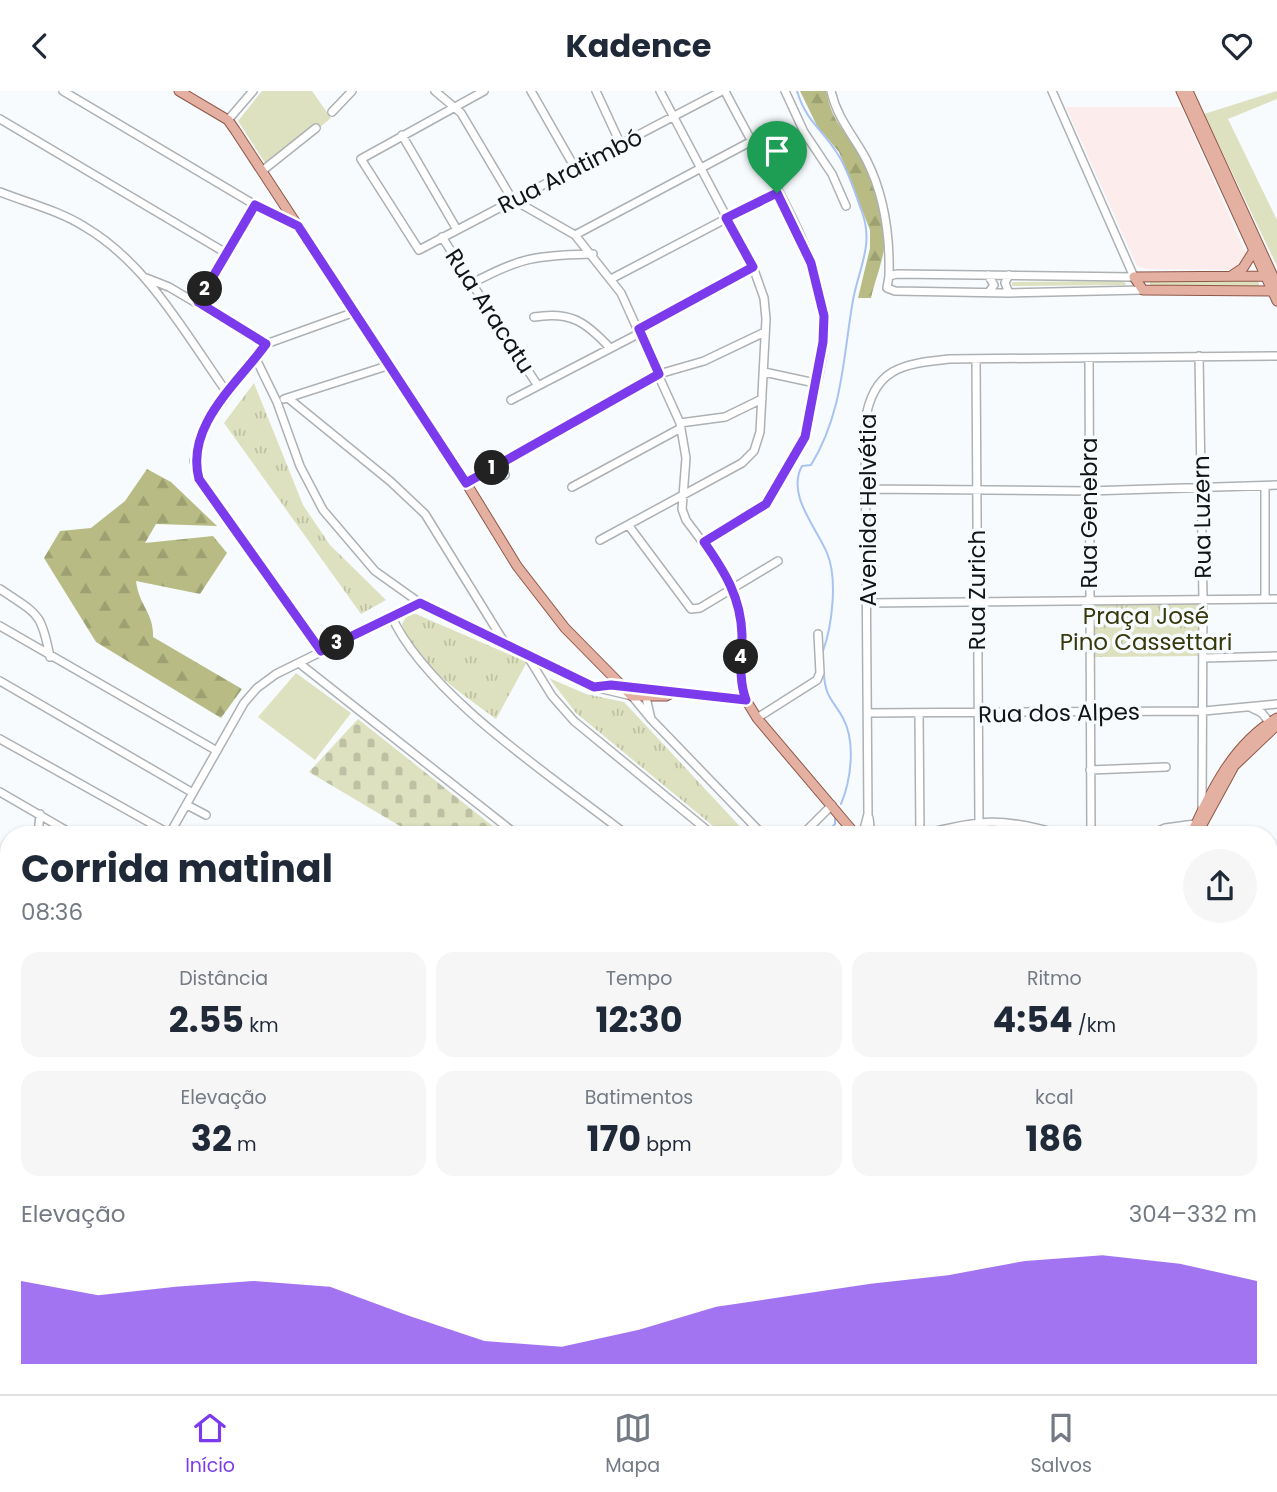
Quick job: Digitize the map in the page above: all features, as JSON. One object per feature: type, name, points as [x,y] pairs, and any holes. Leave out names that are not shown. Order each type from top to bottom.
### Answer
[{"type":"main road","points":[[179,91],[228,120],[531,587],[565,628],[629,692],[672,692],[746,700],[757,718],[850,826]]},
{"type":"main road","points":[[1181,91],[1253,252],[1273,282]]},
{"type":"main road","points":[[1188,91],[1273,282],[1277,301]]},
{"type":"main road","points":[[1227,277],[1244,268],[1253,252]]},
{"type":"main road","points":[[1134,277],[1227,277],[1273,282]]},
{"type":"main road","points":[[1134,277],[1143,289],[1273,282]]},
{"type":"main road","points":[[1199,826],[1202,810],[1239,749],[1274,722]]},
{"type":"main road","points":[[1200,826],[1234,766],[1274,722]]},
{"type":"street","points":[[63,91],[255,205],[298,226]]},
{"type":"street","points":[[228,120],[253,91]]},
{"type":"street","points":[[332,112],[352,91]]},
{"type":"street","points":[[435,91],[461,113],[512,199],[575,235],[593,254],[611,279],[640,331],[681,425],[686,458],[681,496],[686,520],[704,542],[733,588],[740,616],[740,672],[746,700]]},
{"type":"street","points":[[456,228],[402,135],[484,91]]},
{"type":"street","points":[[531,91],[575,168]]},
{"type":"street","points":[[596,91],[621,145]]},
{"type":"street","points":[[600,540],[749,457],[760,432],[764,372],[764,298],[753,267],[660,91]]},
{"type":"street","points":[[704,542],[766,504],[802,444],[824,326],[822,303],[811,263],[724,91]]},
{"type":"street","name":"Rua Aratimbó","points":[[402,135],[361,159],[417,249],[724,91]]},
{"type":"street","points":[[786,91],[808,140],[832,174],[846,206]]},
{"type":"street","points":[[831,91],[840,121],[860,149],[876,180],[889,234],[887,288],[895,291],[1009,293],[1143,289]]},
{"type":"street","points":[[889,276],[1134,277],[1052,91]]},
{"type":"street","points":[[0,119],[226,253]]},
{"type":"street","points":[[262,171],[316,128]]},
{"type":"street","points":[[575,235],[750,142]]},
{"type":"street","points":[[0,192],[84,226],[146,278],[228,394]]},
{"type":"street","points":[[611,279],[777,193]]},
{"type":"street","points":[[198,302],[255,205]]},
{"type":"street","name":"Rua Aracatu","points":[[442,237],[538,386]]},
{"type":"street","points":[[471,284],[526,259],[593,254]]},
{"type":"street","points":[[511,400],[610,348],[753,267]]},
{"type":"street","points":[[988,275],[993,285],[989,292]]},
{"type":"street","points":[[1009,275],[1005,283],[1009,293]]},
{"type":"street","points":[[146,278],[198,302],[266,344]]},
{"type":"street","points":[[321,651],[199,479],[194,461],[203,427],[266,344],[352,313]]},
{"type":"street","points":[[534,317],[555,314],[572,317],[610,348]]},
{"type":"street","points":[[466,483],[659,374],[704,361],[765,332]]},
{"type":"street","name":"Rua Luzern","points":[[1199,356],[1205,761],[1202,810]]},
{"type":"street","name":"Avenida Helvétia","points":[[865,826],[868,814],[866,415],[879,383],[887,374],[905,365],[948,359],[1277,356]]},
{"type":"street","points":[[256,359],[277,402],[300,466],[332,524],[375,571],[420,603],[506,646],[594,687],[629,692],[651,719],[755,826]]},
{"type":"street","name":"Rua Genebra","points":[[1089,359],[1091,826]]},
{"type":"street","name":"Rua Zurich","points":[[976,360],[979,821]]},
{"type":"street","points":[[277,402],[387,366]]},
{"type":"street","points":[[764,372],[815,383]]},
{"type":"street","points":[[288,398],[390,481],[425,514],[506,646]]},
{"type":"street","points":[[572,487],[681,425],[725,417],[762,399]]},
{"type":"street","points":[[498,464],[505,475]]},
{"type":"street","points":[[865,489],[1088,491],[1277,485]]},
{"type":"street","points":[[1265,486],[1265,599]]},
{"type":"street","points":[[629,526],[691,609],[778,561]]},
{"type":"street","points":[[0,589],[37,613],[44,627],[50,657]]},
{"type":"street","points":[[867,603],[1277,599]]},
{"type":"street","points":[[175,826],[244,703],[257,688],[321,651],[420,603]]},
{"type":"street","points":[[391,615],[402,635],[443,687],[615,826]]},
{"type":"street","points":[[0,627],[217,751]]},
{"type":"street","points":[[757,718],[817,680],[820,673],[818,634]]},
{"type":"street","points":[[528,656],[552,696],[574,721],[702,826]]},
{"type":"street","points":[[1204,657],[1277,656]]},
{"type":"street","points":[[299,663],[506,826]]},
{"type":"street","points":[[0,681],[194,793]]},
{"type":"street","points":[[645,693],[651,719]]},
{"type":"street","name":"Rua dos Alpes","points":[[868,713],[1204,711],[1277,704]]},
{"type":"street","points":[[1250,707],[1274,722]]},
{"type":"street","points":[[919,713],[920,826]]},
{"type":"street","points":[[0,739],[156,826]]},
{"type":"street","points":[[1205,761],[1211,775],[1220,779]]},
{"type":"street","points":[[1090,770],[1166,768]]},
{"type":"street","points":[[0,792],[59,826]]},
{"type":"street","points":[[187,805],[206,815]]},
{"type":"street","points":[[811,826],[832,805]]},
{"type":"street","points":[[39,826],[40,814]]},
{"type":"street","points":[[958,826],[1000,820],[1019,826]]},
{"type":"shaded area","points":[[1066,107],[1181,107],[1247,256],[1237,270],[1147,269],[1137,266]]},
{"type":"green space","points":[[262,91],[312,91],[331,118],[269,169],[238,121]]},
{"type":"green space","points":[[800,91],[826,91],[835,119],[859,152],[877,195],[885,240],[871,298],[858,298],[870,248],[870,230],[839,152],[817,126]]},
{"type":"green space","points":[[1277,91],[1277,99],[1228,119],[1277,220],[1277,266],[1204,114]]},
{"type":"green space","points":[[1124,281],[1126,285],[1012,286],[1012,282]]},
{"type":"green space","points":[[1258,281],[1260,287],[1150,288],[1150,282]]},
{"type":"green space","points":[[254,383],[303,505],[330,545],[386,600],[361,614],[224,423]]},
{"type":"green space","points":[[147,469],[171,482],[217,526],[156,524],[145,543],[213,536],[227,553],[200,594],[136,581],[151,622],[153,637],[242,689],[221,718],[96,642],[44,558],[60,531],[91,528],[125,501]]},
{"type":"green space","name":"Praça José Pino Cassettari","points":[[1200,601],[1200,656],[1092,657],[1092,602]]},
{"type":"green space","points":[[416,614],[527,662],[496,719],[455,689],[418,653],[402,624],[407,615]]},
{"type":"green space","points":[[296,673],[351,713],[315,760],[258,717]]},
{"type":"green space","points":[[549,678],[586,694],[624,702],[740,826],[713,826],[576,713]]},
{"type":"green space","points":[[358,719],[493,826],[400,826],[309,772]]},
{"type":"waterway","points":[[797,91],[809,117],[845,166],[862,212],[866,235],[836,405],[822,445],[811,465],[802,466],[798,477],[800,500],[827,553],[832,576],[831,616],[823,651]]},
{"type":"waterway","points":[[824,674],[828,693],[843,718],[850,738],[851,761],[841,804]]},
{"type":"waterway","points":[[833,826],[835,817]]},
{"type":"route","points":[[777,193],[817,279],[824,326],[805,437],[799,450],[766,504],[754,514],[704,542],[722,568],[738,602],[742,635],[740,672],[746,700],[611,685],[594,687],[420,603],[321,651],[199,479],[194,461],[203,427],[266,344],[198,302],[255,205],[298,226],[352,313],[466,483],[659,374],[639,329],[753,267],[726,218],[777,193]]}]
